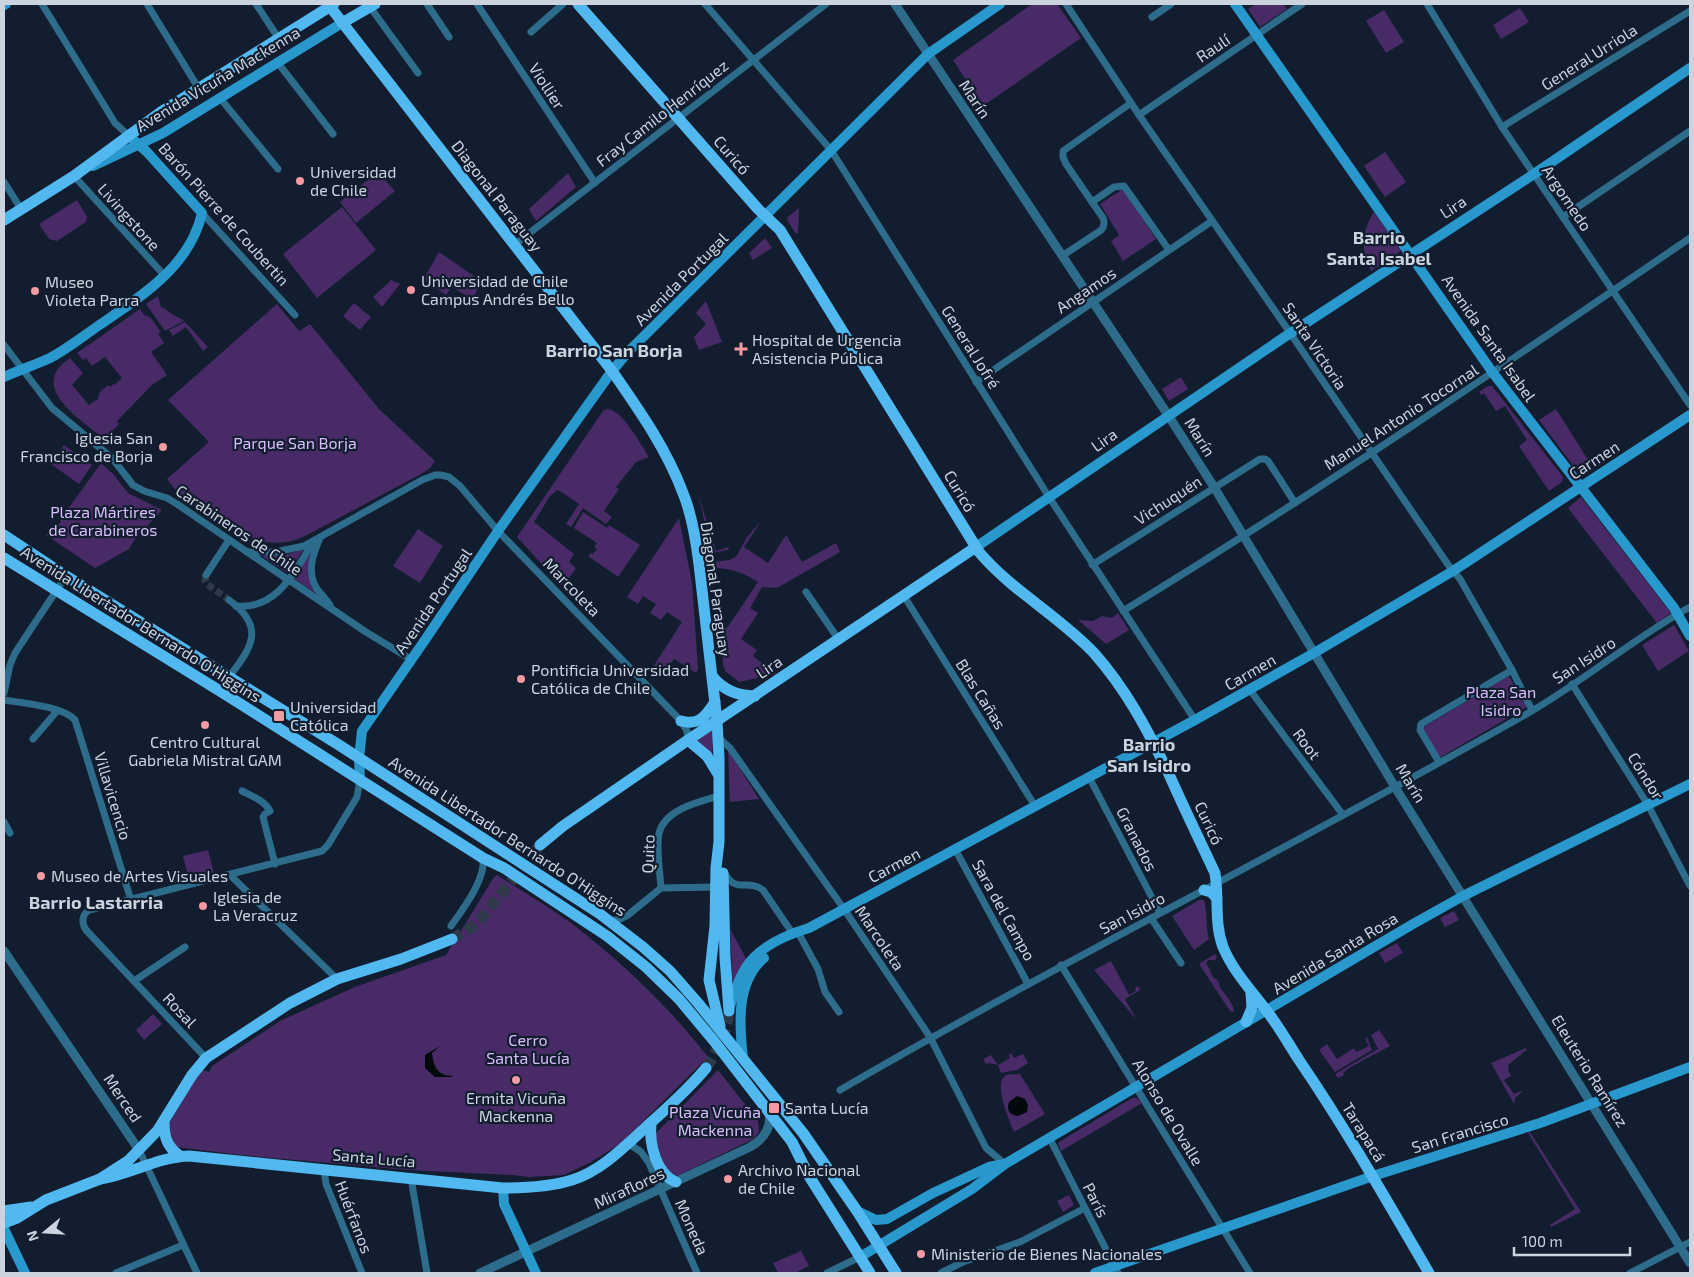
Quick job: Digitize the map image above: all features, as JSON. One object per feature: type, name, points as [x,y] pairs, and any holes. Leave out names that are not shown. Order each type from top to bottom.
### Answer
[{"type":"main road","name":"Curicó","points":[[578,4],[758,209],[784,236],[976,547],[992,567],[1080,640],[1097,657],[1128,696],[1154,742],[1214,873],[1217,884],[1218,927],[1223,947],[1252,994],[1267,1010]]},
{"type":"main road","name":"Avenida Portugal","points":[[360,780],[359,758],[362,732],[498,531],[612,371],[628,352],[928,54],[1000,4]]},
{"type":"main road","name":"Avenida Santa Isabel","points":[[1235,4],[1258,34],[1493,373],[1678,614],[1690,636]]},
{"type":"main road","name":"Avenida Vicuña Mackenna","points":[[4,220],[74,176],[128,135],[331,5]]},
{"type":"main road","name":"Diagonal Paraguay","points":[[331,5],[342,23],[612,371],[648,423],[668,458],[683,492],[698,556],[717,721],[719,842],[723,871],[725,957],[729,1011]]},
{"type":"main road","name":"Avenida Vicuña Mackenna","points":[[74,176],[163,133],[372,5]]},
{"type":"main road","name":"Lira","points":[[540,845],[569,822],[688,740],[904,596],[1168,415],[1534,174],[1690,68]]},
{"type":"main road","name":"Barón Pierre de Coubertin","points":[[128,135],[140,144],[202,213]]},
{"type":"main road","points":[[4,377],[51,358],[146,292],[165,276],[188,245],[198,228],[202,213]]},
{"type":"main road","name":"Carmen","points":[[743,1058],[741,1017],[748,978],[763,959],[797,935],[1250,690],[1314,653],[1453,571],[1690,415]]},
{"type":"main road","name":"Avenida Libertador Bernardo O'Higgins","points":[[4,535],[66,576],[359,758],[611,921],[643,947],[670,971],[721,1030],[814,1148],[896,1273]]},
{"type":"main road","name":"Avenida Libertador Bernardo O'Higgins","points":[[4,558],[56,592],[220,691],[483,858],[504,868],[589,923],[646,967],[685,1006],[770,1111],[792,1142],[809,1176],[870,1273]]},
{"type":"main road","points":[[712,676],[727,690],[739,695],[754,696]]},
{"type":"main road","points":[[681,721],[690,723],[701,720],[715,702]]},
{"type":"main road","points":[[688,740],[707,756],[719,778]]},
{"type":"main road","name":"Avenida Santa Rosa","points":[[860,1257],[972,1189],[1005,1164],[1463,896],[1690,784]]},
{"type":"main road","name":"Diagonal Paraguay","points":[[719,842],[716,861],[714,941],[709,980],[721,1030]]},
{"type":"main road","points":[[1204,890],[1211,892],[1217,898]]},
{"type":"main road","name":"Carmen","points":[[729,1011],[740,977],[749,963],[764,949],[797,935]]},
{"type":"main road","points":[[4,1223],[17,1218],[35,1206],[100,1179],[122,1165],[139,1150],[164,1122],[192,1075],[206,1058],[223,1045],[290,1003],[338,980],[401,959],[452,939]]},
{"type":"main road","points":[[1246,1022],[1252,1008],[1252,994]]},
{"type":"main road","name":"Tarapacá","points":[[1267,1010],[1373,1176],[1429,1273]]},
{"type":"main road","name":"San Francisco","points":[[1095,1273],[1116,1270],[1223,1229],[1373,1176],[1540,1124],[1690,1067]]},
{"type":"main road","name":"Santa Lucía","points":[[100,1179],[122,1175],[146,1165],[180,1156],[503,1188],[538,1186],[573,1180],[600,1166],[628,1143],[677,1100],[706,1068]]},
{"type":"main road","points":[[164,1122],[166,1141],[180,1156]]},
{"type":"main road","points":[[651,1123],[652,1145],[658,1161],[666,1177],[676,1182]]},
{"type":"main road","name":"Avenida Santa Rosa","points":[[857,1211],[876,1220],[891,1218],[933,1193],[989,1167],[1005,1164]]},
{"type":"main road","points":[[503,1188],[504,1204],[536,1273]]},
{"type":"main road","points":[[4,1211],[35,1206]]},
{"type":"main road","points":[[4,1229],[25,1273]]},
{"type":"street","points":[[42,4],[115,123],[128,135]]},
{"type":"street","points":[[147,4],[199,89]]},
{"type":"street","points":[[256,4],[279,39]]},
{"type":"street","points":[[428,4],[449,37]]},
{"type":"street","name":"Viollier","points":[[477,4],[595,183]]},
{"type":"street","points":[[531,32],[563,4]]},
{"type":"street","name":"General Jofré","points":[[705,4],[830,150],[1092,565],[1195,720]]},
{"type":"street","name":"Fray Camilo Henríquez","points":[[514,245],[826,4]]},
{"type":"street","name":"Marín","points":[[895,4],[1214,487],[1463,896]]},
{"type":"street","name":"Santa Victoria","points":[[1066,4],[1131,104],[1460,579],[1512,670],[1532,710]]},
{"type":"street","points":[[1152,17],[1171,4]]},
{"type":"street","name":"Raulí","points":[[1139,115],[1302,4]]},
{"type":"street","name":"Argomedo","points":[[1427,4],[1502,127],[1690,405]]},
{"type":"street","points":[[372,5],[418,73]]},
{"type":"street","name":"General Urriola","points":[[1502,127],[1690,11]]},
{"type":"street","points":[[278,63],[333,134]]},
{"type":"street","points":[[220,98],[278,169]]},
{"type":"street","points":[[1062,256],[1104,227],[1103,218],[1066,164],[1063,151],[1131,104]]},
{"type":"street","points":[[1563,217],[1690,131]]},
{"type":"street","name":"Livingstone","points":[[74,176],[165,276]]},
{"type":"street","points":[[4,182],[21,209]]},
{"type":"street","points":[[1092,202],[1114,187],[1124,186],[1169,250]]},
{"type":"street","name":"Barón Pierre de Coubertin","points":[[202,213],[295,315]]},
{"type":"street","name":"Angamos","points":[[976,382],[1212,221]]},
{"type":"street","name":"Manuel Antonio Tocornal","points":[[1123,611],[1295,503],[1493,373],[1690,238]]},
{"type":"street","name":"Carabineros de Chile","points":[[4,345],[52,408],[112,458],[133,485],[144,491],[167,498],[332,609],[412,660]]},
{"type":"street","name":"Vichuquén","points":[[1092,565],[1256,461],[1265,459],[1270,464],[1295,503]]},
{"type":"street","name":"Marcoleta","points":[[317,539],[422,480],[435,475],[441,475],[452,480],[498,531],[681,721],[687,732],[688,740]]},
{"type":"street","points":[[247,552],[283,551],[317,539]]},
{"type":"street","points":[[236,606],[257,605],[275,596],[317,539]]},
{"type":"street","points":[[317,539],[312,558],[312,575],[316,586],[332,609]]},
{"type":"street","points":[[206,575],[229,540]]},
{"type":"street","points":[[4,693],[10,664],[15,653],[66,576]]},
{"type":"street","points":[[806,592],[839,640]]},
{"type":"street","name":"Blas Cañas","points":[[904,596],[1035,806]]},
{"type":"street","points":[[229,600],[244,614],[250,624],[251,642],[246,654],[229,677]]},
{"type":"street","name":"San Isidro","points":[[840,1090],[930,1037],[1217,884],[1532,710],[1690,607]]},
{"type":"street","points":[[1439,762],[1420,730],[1421,724],[1512,670]]},
{"type":"street","name":"Cóndor","points":[[1572,684],[1648,805],[1690,886]]},
{"type":"street","name":"Root","points":[[1250,690],[1343,815]]},
{"type":"street","points":[[4,700],[57,711],[33,739]]},
{"type":"street","name":"Villavicencio","points":[[57,711],[69,716],[76,723],[131,900]]},
{"type":"street","name":"Marcoleta","points":[[718,736],[730,748],[844,909],[930,1037],[986,1148],[1005,1164]]},
{"type":"street","name":"Granados","points":[[1089,777],[1160,913]]},
{"type":"street","points":[[131,900],[319,852],[326,848],[357,797],[360,780]]},
{"type":"street","points":[[242,791],[265,804],[270,811],[263,817],[275,864]]},
{"type":"street","name":"Quito","points":[[661,888],[659,841],[663,824],[688,807],[719,796]]},
{"type":"street","points":[[4,822],[10,833]]},
{"type":"street","name":"Sara del Campo","points":[[955,849],[1028,984]]},
{"type":"street","points":[[451,926],[460,914],[481,876],[484,865],[483,858]]},
{"type":"street","points":[[723,871],[735,885],[755,886],[762,890],[797,935],[818,969],[825,992],[839,1012]]},
{"type":"street","points":[[230,875],[338,980]]},
{"type":"street","points":[[611,921],[620,919],[628,914],[661,888],[716,887]]},
{"type":"street","name":"Eleuterio Ramírez","points":[[1463,896],[1690,1263]]},
{"type":"street","name":"Rosal","points":[[131,900],[89,910],[83,917],[84,927],[206,1058]]},
{"type":"street","points":[[1151,918],[1181,963]]},
{"type":"street","points":[[134,981],[185,947]]},
{"type":"street","name":"Merced","points":[[4,951],[139,1150],[197,1273]]},
{"type":"street","name":"Alonso de Ovalle","points":[[1061,966],[1250,1273]]},
{"type":"street","name":"Miraflores","points":[[480,1273],[756,1144],[768,1128],[770,1111]]},
{"type":"street","name":"París","points":[[1050,1139],[1116,1270]]},
{"type":"street","name":"Moneda","points":[[628,1143],[645,1156],[697,1273]]},
{"type":"street","name":"Huérfanos","points":[[324,1170],[326,1184],[362,1273]]},
{"type":"street","points":[[411,1178],[428,1273]]},
{"type":"street","points":[[941,1273],[963,1262],[1020,1242],[1085,1208]]},
{"type":"street","points":[[1630,1273],[1690,1242]]},
{"type":"street","points":[[116,1273],[183,1245]]},
{"type":"street","points":[[827,1273],[860,1257]]},
{"type":"green space","points":[[1032,4],[1057,4],[1081,38],[983,106],[953,60]]},
{"type":"green space","points":[[1256,4],[1283,4],[1287,9],[1260,27],[1248,9]]},
{"type":"green space","points":[[1520,8],[1529,22],[1501,39],[1493,25]]},
{"type":"green space","points":[[1384,10],[1404,42],[1386,53],[1366,21]]},
{"type":"green space","points":[[1385,152],[1406,182],[1385,197],[1364,166]]},
{"type":"green space","points":[[378,172],[395,191],[356,223],[340,202]]},
{"type":"green space","points":[[568,173],[576,187],[536,221],[529,209]]},
{"type":"green space","points":[[1123,189],[1156,239],[1123,261],[1111,241],[1119,235],[1100,204]]},
{"type":"green space","points":[[77,200],[87,217],[86,222],[57,241],[49,239],[39,224]]},
{"type":"green space","points":[[342,207],[376,250],[317,298],[283,254]]},
{"type":"green space","points":[[799,208],[798,233],[796,234],[787,220]]},
{"type":"green space","points":[[1374,212],[1401,251],[1371,271],[1365,256],[1364,241],[1367,226]]},
{"type":"green space","points":[[765,238],[772,248],[753,260],[749,253]]},
{"type":"green space","points":[[439,252],[474,276],[471,282],[478,287],[473,300],[452,287],[446,295],[423,280]]},
{"type":"green space","points":[[391,280],[400,284],[382,307],[373,297]]},
{"type":"green space","points":[[158,296],[161,307],[184,321],[165,331],[146,304]]},
{"type":"green space","points":[[706,301],[722,342],[699,350],[694,337],[706,324],[696,313]]},
{"type":"green space","points":[[354,303],[371,317],[360,330],[343,316]]},
{"type":"green space","name":"Parque San Borja","points":[[277,304],[299,331],[310,324],[379,409],[435,461],[430,468],[421,474],[305,536],[280,543],[257,540],[237,530],[193,505],[177,492],[167,479],[209,442],[168,400]]},
{"type":"green space","points":[[140,309],[145,316],[150,317],[161,332],[158,334],[164,343],[151,352],[167,375],[152,385],[117,421],[119,424],[104,439],[72,413],[62,402],[56,391],[54,380],[58,369],[70,358],[83,373],[72,385],[89,405],[98,399],[99,393],[108,385],[110,387],[114,385],[122,378],[105,357],[92,366],[86,358],[83,360],[77,353]]},
{"type":"green space","points":[[185,322],[208,347],[203,351],[186,327],[173,336],[169,330]]},
{"type":"green space","points":[[1181,377],[1188,389],[1169,401],[1162,389]]},
{"type":"green space","points":[[1488,386],[1492,386],[1563,477],[1562,482],[1549,491],[1519,446],[1527,440],[1505,406],[1496,411],[1484,393],[1481,395],[1479,392]]},
{"type":"green space","points":[[607,409],[619,415],[625,421],[649,457],[636,462],[616,487],[619,489],[604,511],[612,517],[606,524],[583,508],[571,527],[566,524],[579,504],[557,490],[550,496],[534,522],[574,554],[569,562],[576,568],[563,587],[517,537],[603,411]]},
{"type":"green space","points":[[1556,409],[1590,463],[1578,472],[1539,420]]},
{"type":"green space","points":[[64,445],[92,465],[79,484],[51,464]]},
{"type":"green space","name":"Plaza Mártires de Carabineros","points":[[101,463],[114,475],[128,493],[162,510],[135,539],[129,549],[95,568],[46,535],[61,522],[60,520]]},
{"type":"green space","points":[[698,494],[716,551],[729,547],[728,550],[712,553]]},
{"type":"green space","points":[[1581,497],[1671,613],[1657,623],[1568,508]]},
{"type":"green space","points":[[583,512],[607,528],[609,525],[640,545],[618,577],[588,556],[597,549],[594,547],[597,543],[574,528]]},
{"type":"green space","points":[[679,518],[692,583],[698,669],[696,673],[674,659],[661,678],[651,670],[682,622],[667,612],[661,620],[650,613],[656,604],[643,596],[638,604],[627,597]]},
{"type":"green space","points":[[762,520],[744,547],[768,563],[786,535],[802,562],[836,543],[840,552],[777,588],[762,587],[750,608],[758,613],[741,639],[757,650],[753,656],[776,674],[739,682],[725,671],[720,624],[722,629],[727,628],[758,582],[737,572],[714,568],[713,562],[736,557],[747,537]]},
{"type":"green space","points":[[418,529],[443,546],[420,583],[393,566]]},
{"type":"green space","points":[[304,549],[287,573],[263,557],[264,555],[285,555]]},
{"type":"green space","points":[[310,553],[309,575],[317,594],[293,578]]},
{"type":"green space","points":[[1118,613],[1129,630],[1106,644],[1078,620],[1093,621],[1102,616],[1112,618]]},
{"type":"green space","points":[[1674,625],[1689,651],[1658,671],[1642,645]]},
{"type":"green space","name":"Plaza San Isidro","points":[[1509,676],[1527,707],[1439,758],[1422,728]]},
{"type":"green space","points":[[711,728],[713,731],[712,759],[694,740]]},
{"type":"green space","points":[[728,750],[759,799],[730,802]]},
{"type":"green space","points":[[208,850],[214,874],[189,880],[183,856]]},
{"type":"green space","name":"Cerro Santa Lucía","points":[[497,875],[562,917],[609,954],[661,1003],[708,1057],[620,1144],[591,1162],[564,1175],[529,1177],[408,1170],[241,1155],[176,1147],[167,1127],[201,1070],[209,1072],[212,1066],[280,1021],[355,987],[446,955]]},
{"type":"green space","points":[[1199,900],[1204,900],[1209,939],[1194,950],[1172,916]]},
{"type":"green space","points":[[1454,911],[1459,920],[1445,927],[1440,918]]},
{"type":"green space","points":[[730,929],[747,960],[733,988]]},
{"type":"green space","points":[[1397,943],[1403,953],[1385,963],[1379,953]]},
{"type":"green space","points":[[1215,954],[1217,957],[1215,960],[1208,960],[1206,964],[1230,1001],[1233,1012],[1230,1011],[1199,964]]},
{"type":"green space","points":[[1111,961],[1129,995],[1136,991],[1135,988],[1138,986],[1140,990],[1125,999],[1136,1019],[1094,970]]},
{"type":"green space","points":[[153,1014],[162,1024],[144,1040],[136,1030]]},
{"type":"green space","points":[[1379,1030],[1390,1046],[1349,1068],[1343,1073],[1344,1075],[1338,1078],[1335,1074],[1378,1049],[1371,1035]]},
{"type":"green space","points":[[1367,1037],[1372,1050],[1335,1072],[1319,1050],[1327,1044],[1337,1059],[1354,1048],[1356,1052],[1369,1046],[1365,1039]]},
{"type":"green space","points":[[1526,1048],[1527,1050],[1509,1064],[1508,1070],[1511,1076],[1504,1080],[1514,1094],[1522,1092],[1515,1098],[1514,1104],[1491,1063]]},
{"type":"green space","points":[[1011,1053],[1014,1058],[1023,1054],[1028,1063],[1017,1070],[1001,1073],[998,1065],[1010,1058],[1009,1055]]},
{"type":"green space","points":[[991,1055],[998,1065],[986,1064],[983,1059]]},
{"type":"green space","name":"Plaza Vicuña Mackenna","points":[[718,1070],[758,1121],[759,1132],[753,1139],[677,1176],[668,1173],[656,1145],[656,1133]]},
{"type":"green space","points":[[1020,1074],[1045,1114],[1014,1132],[1006,1112],[1001,1086],[1005,1076]]},
{"type":"green space","points":[[1132,1098],[1137,1098],[1142,1103],[1061,1151],[1059,1142]]},
{"type":"green space","points":[[1530,1132],[1581,1212],[1551,1227],[1550,1225],[1575,1209],[1528,1133]]},
{"type":"green space","points":[[1069,1195],[1074,1205],[1063,1212],[1057,1201]]},
{"type":"green space","points":[[801,1251],[809,1266],[795,1273],[778,1273],[773,1263]]},
{"type":"shaded area","points":[[440,1046],[432,1053],[435,1066],[442,1074],[453,1077],[435,1077],[425,1068],[425,1055]]},
{"type":"shaded area","points":[[1017,1096],[1025,1099],[1028,1105],[1027,1112],[1018,1116],[1013,1115],[1008,1110],[1009,1102]]},
{"type":"tunnel","points":[[206,575],[205,581],[207,584],[229,600]]},
{"type":"tunnel","points":[[452,939],[481,919],[540,845]]},
{"type":"tunnel","points":[[706,1068],[721,1041],[729,1011]]},
{"type":"place","name":"Universidad de Chile","points":[[300,181]]},
{"type":"place","name":"Universidad de Chile Campus Andrés Bello","points":[[411,290]]},
{"type":"place","name":"Museo Violeta Parra","points":[[35,291]]},
{"type":"place","name":"Hospital de Urgencia Asistencia Pública","points":[[741,349]]},
{"type":"place","name":"Iglesia San Francisco de Borja","points":[[163,447]]},
{"type":"place","name":"Pontificia Universidad Católica de Chile","points":[[521,679]]},
{"type":"place","name":"Universidad Católica","points":[[279,716]]},
{"type":"place","name":"Centro Cultural Gabriela Mistral GAM","points":[[205,725]]},
{"type":"place","name":"Museo de Artes Visuales","points":[[41,876]]},
{"type":"place","name":"Iglesia de La Veracruz","points":[[203,906]]},
{"type":"place","name":"Ermita Vicuña Mackenna","points":[[516,1080]]},
{"type":"place","name":"Santa Lucía","points":[[774,1108]]},
{"type":"place","name":"Archivo Nacional de Chile","points":[[728,1179]]},
{"type":"place","name":"Ministerio de Bienes Nacionales","points":[[921,1254]]},
{"type":"district","name":"Barrio Santa Isabel","points":[[1379,248]]},
{"type":"district","name":"Barrio San Borja","points":[[614,351]]},
{"type":"district","name":"Barrio San Isidro","points":[[1149,755]]},
{"type":"district","name":"Barrio Lastarria","points":[[96,903]]}]
